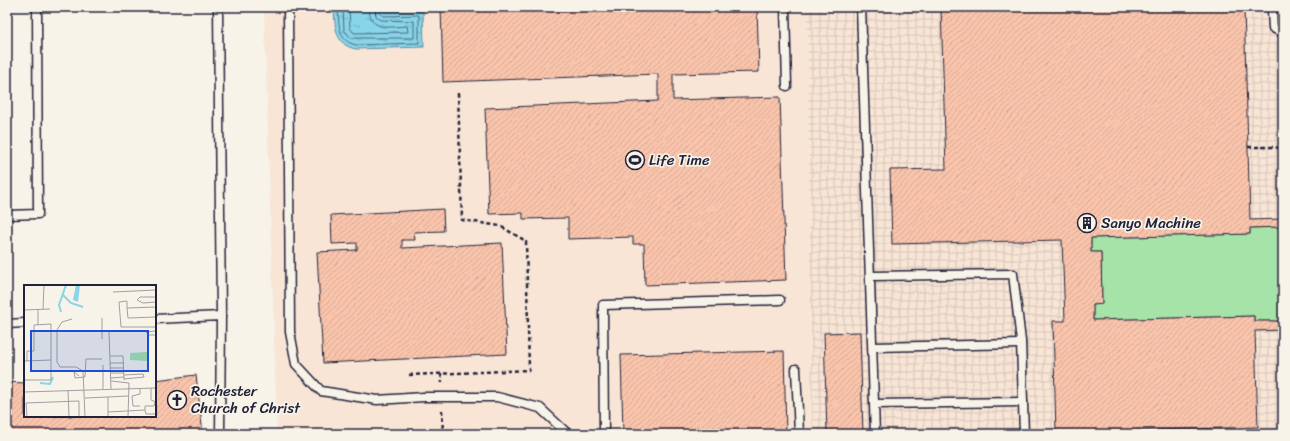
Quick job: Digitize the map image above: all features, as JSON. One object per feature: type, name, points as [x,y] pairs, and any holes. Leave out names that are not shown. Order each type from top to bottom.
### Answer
[{"type":"lane","points":[[7,215],[38,214],[37,7]]},
{"type":"lane","points":[[218,7],[221,316],[220,434]]},
{"type":"lane","points":[[288,7],[290,332],[296,364],[321,391],[377,400],[424,397],[497,397],[540,408],[568,434]]},
{"type":"lane","points":[[785,7],[787,86]]},
{"type":"lane","points":[[861,7],[875,434]]},
{"type":"lane","points":[[1275,7],[1272,11],[1273,28],[1283,33]]},
{"type":"lane","points":[[871,276],[1013,274],[1022,344],[1024,434]]},
{"type":"lane","points":[[604,434],[603,305],[780,300]]},
{"type":"lane","points":[[156,319],[221,316]]},
{"type":"lane","points":[[7,324],[24,323]]},
{"type":"lane","points":[[873,347],[1022,344]]},
{"type":"lane","points":[[796,369],[799,434]]},
{"type":"lane","points":[[874,404],[1023,402]]},
{"type":"path","points":[[409,375],[529,370],[526,241],[500,226],[462,220],[458,93]]},
{"type":"path","points":[[1248,147],[1276,147],[1283,150]]},
{"type":"shaded area","points":[[264,7],[807,7],[812,434],[277,434]]},
{"type":"shaded area","points":[[807,7],[1283,7],[1283,434],[812,434]]},
{"type":"green space","points":[[1280,227],[1282,321],[1254,321],[1254,316],[1093,320],[1093,305],[1102,304],[1101,252],[1091,252],[1091,238],[1250,234],[1250,228]]},
{"type":"water","points":[[334,7],[384,7],[385,12],[423,11],[424,47],[356,49],[349,47],[343,43],[337,33]]},
{"type":"building","name":"Life Time","points":[[441,7],[757,7],[759,72],[673,74],[673,100],[780,97],[786,280],[645,285],[644,244],[633,244],[633,237],[568,239],[568,218],[523,219],[523,213],[489,214],[485,108],[658,101],[658,74],[443,82]]},
{"type":"building","name":"Sanyo Machine","points":[[941,7],[1244,7],[1250,220],[1283,219],[1283,330],[1255,331],[1258,427],[1056,433],[1053,321],[1065,321],[1062,240],[892,244],[890,170],[946,169]],"holes":[[[1280,227],[1282,321],[1254,321],[1254,316],[1093,320],[1093,305],[1102,304],[1101,252],[1091,252],[1091,238],[1250,234],[1250,228]]]},
{"type":"building","points":[[443,209],[444,231],[414,232],[415,240],[402,240],[402,248],[502,243],[507,354],[323,363],[317,252],[357,250],[357,243],[332,244],[331,215]]},
{"type":"building","points":[[860,332],[863,434],[827,434],[824,333]]},
{"type":"building","points":[[784,351],[786,434],[623,434],[621,355]]},
{"type":"building","name":"Rochester Church of Christ","points":[[196,375],[203,434],[7,434],[7,382],[24,383],[24,417],[156,417],[156,380]]},
{"type":"place","name":"Life Time","points":[[635,160]]},
{"type":"place","name":"Sanyo Machine","points":[[1087,223]]},
{"type":"place","name":"Rochester Church of Christ","points":[[177,400]]}]
